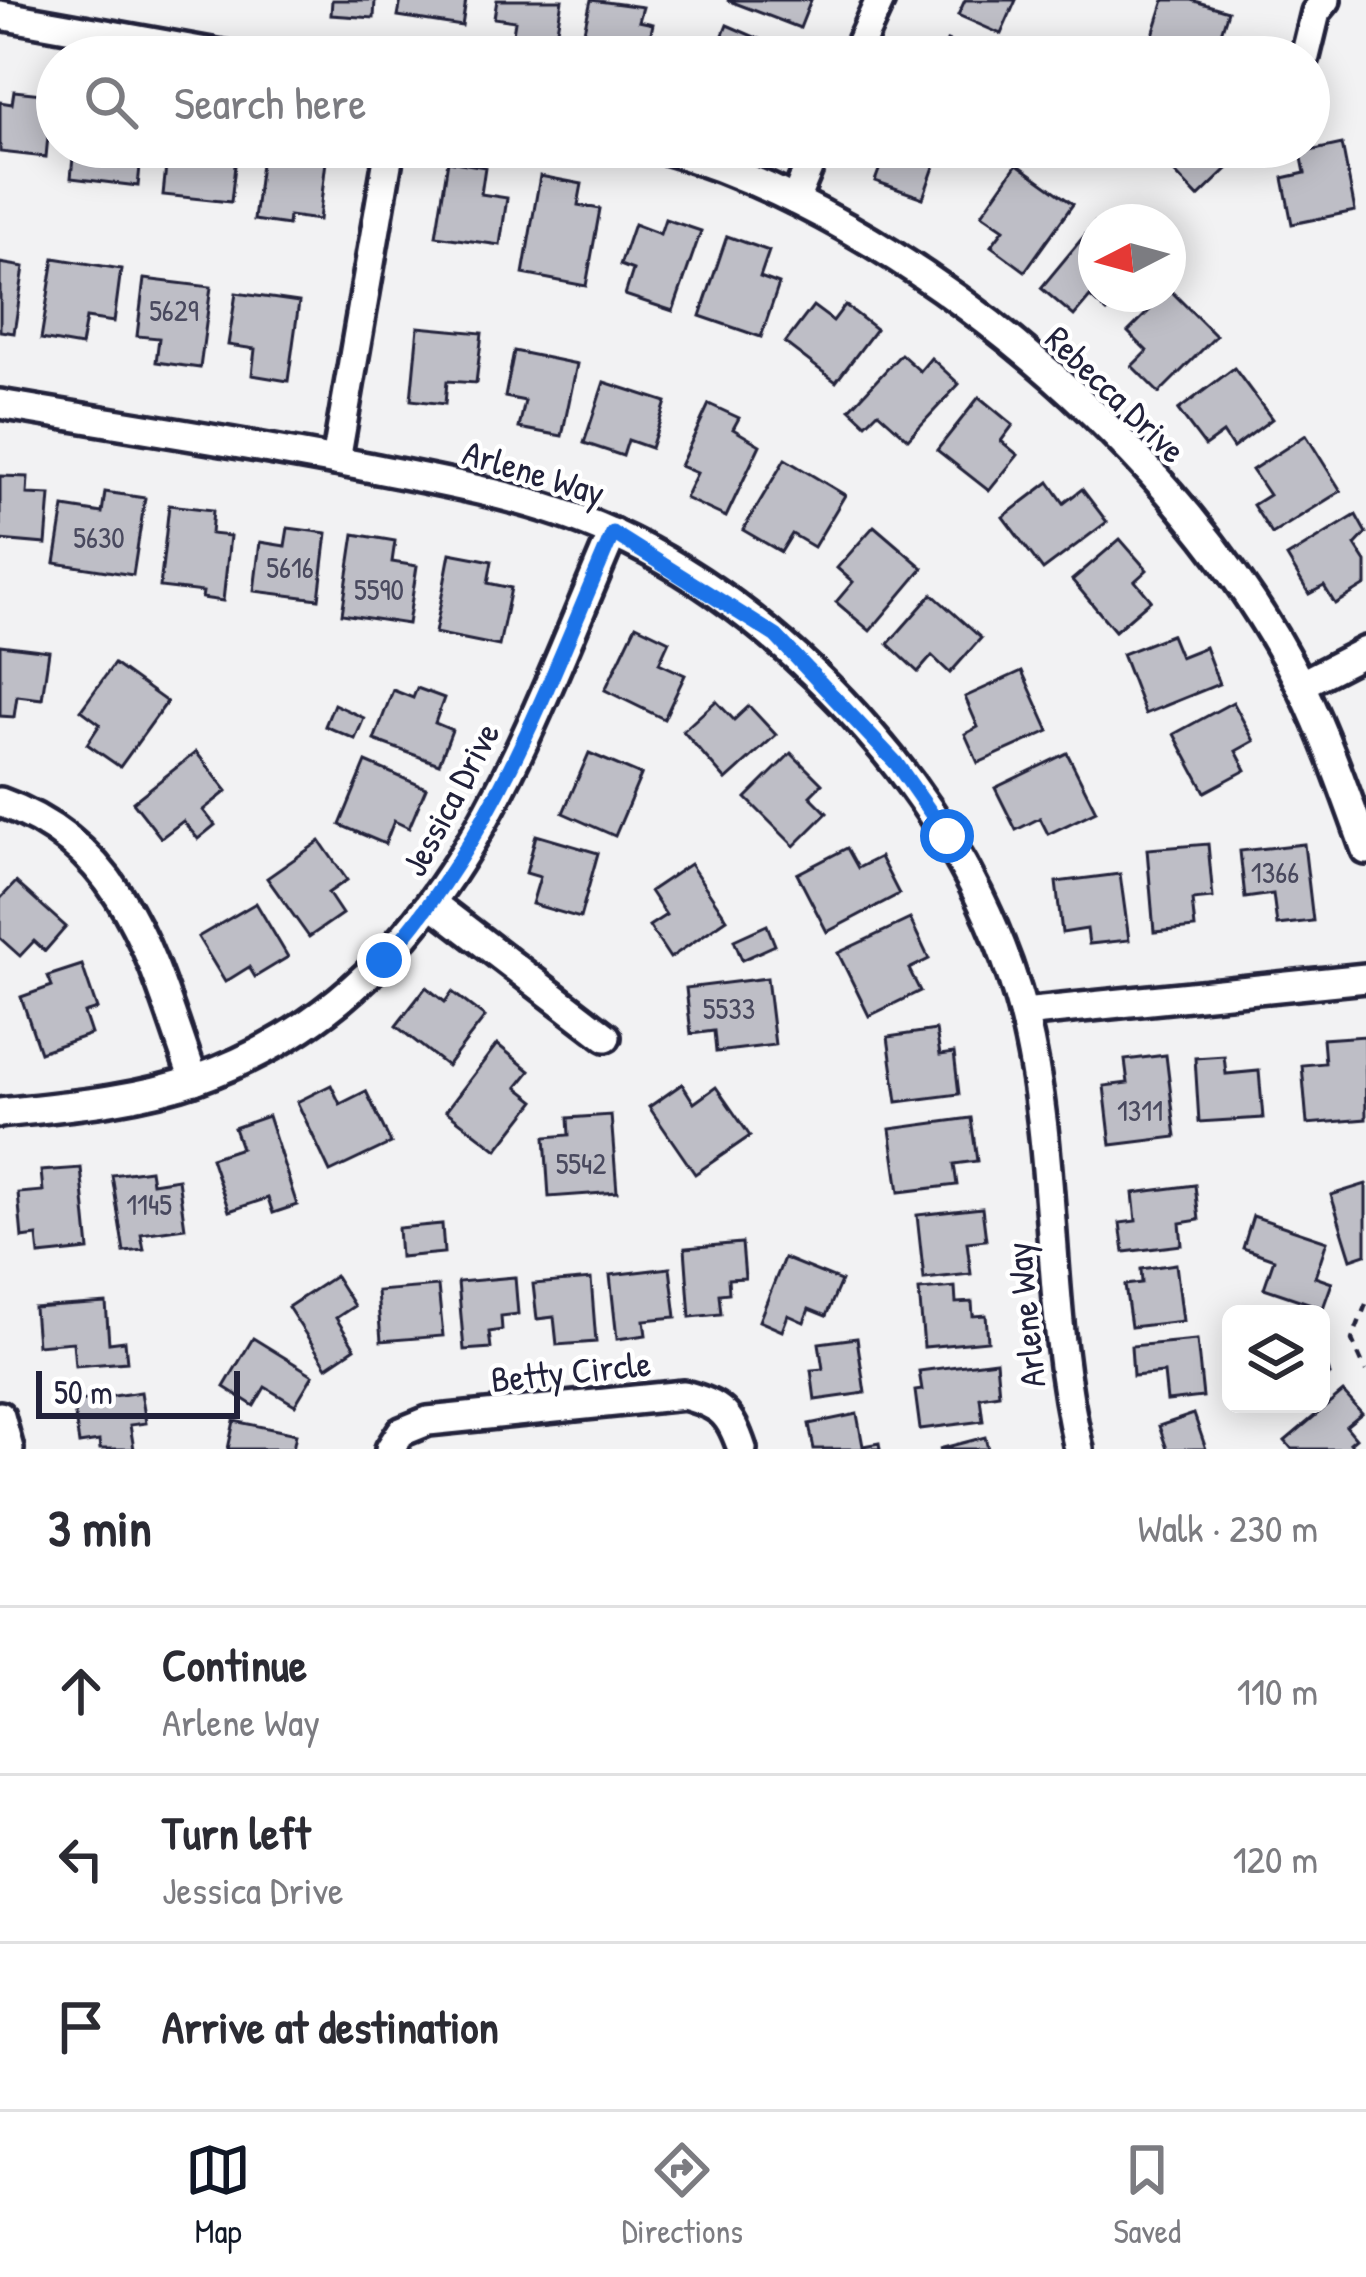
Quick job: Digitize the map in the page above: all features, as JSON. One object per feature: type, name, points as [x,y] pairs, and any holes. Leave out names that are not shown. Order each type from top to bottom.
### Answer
[{"type":"street","points":[[864,36],[880,0]]},
{"type":"street","points":[[1310,36],[1316,12],[1326,0]]},
{"type":"street","points":[[0,15],[117,36]]},
{"type":"street","points":[[336,461],[386,168]]},
{"type":"street","name":"Rebecca Drive","points":[[713,168],[796,200],[956,298],[1108,427],[1191,521],[1300,685],[1366,850]]},
{"type":"street","points":[[796,200],[809,168]]},
{"type":"street","name":"Arlene Way","points":[[0,404],[336,461],[512,497],[613,533],[776,636],[896,763],[947,836],[991,922],[1023,1013],[1038,1084],[1078,1449]]},
{"type":"street","name":"Jessica Drive","points":[[0,1113],[147,1093],[251,1058],[331,1005],[384,960],[434,905],[490,816],[613,533]]},
{"type":"street","points":[[1300,685],[1366,651]]},
{"type":"street","points":[[0,802],[65,832],[109,876],[143,939],[194,1080]]},
{"type":"street","points":[[434,905],[606,1037]]},
{"type":"street","points":[[1023,1013],[1366,978]]},
{"type":"street","name":"Betty Circle","points":[[390,1449],[401,1432],[428,1421],[684,1395],[715,1403],[731,1415],[742,1449]]},
{"type":"street","points":[[0,1416],[9,1449]]},
{"type":"path","points":[[1366,1304],[1352,1340],[1366,1371]]},
{"type":"building","points":[[332,0],[375,0],[374,18],[331,15]]},
{"type":"building","points":[[401,0],[466,0],[462,26],[398,16]]},
{"type":"building","points":[[497,0],[562,0],[556,36],[513,36],[515,21],[494,18]]},
{"type":"building","points":[[591,0],[643,7],[639,21],[653,24],[650,36],[583,36]]},
{"type":"building","points":[[727,0],[811,0],[800,28]]},
{"type":"building","points":[[965,0],[1016,0],[1001,34],[958,15]]},
{"type":"building","points":[[1164,0],[1191,0],[1228,11],[1220,36],[1153,36]]},
{"type":"building","points":[[727,25],[752,36],[723,36]]},
{"type":"building","points":[[14,91],[36,93],[36,156],[0,152],[0,102],[12,104]]},
{"type":"building","points":[[1342,144],[1355,211],[1292,224],[1283,178],[1305,173],[1304,168],[1330,168],[1330,147]]},
{"type":"building","points":[[72,168],[140,168],[138,186],[71,178]]},
{"type":"building","points":[[166,168],[235,168],[231,202],[163,195]]},
{"type":"building","points":[[260,168],[325,168],[319,220],[289,216],[288,225],[254,220]]},
{"type":"building","points":[[447,168],[485,168],[481,194],[507,198],[500,245],[436,236]]},
{"type":"building","points":[[880,168],[934,168],[923,198],[875,181]]},
{"type":"building","points":[[1014,168],[1023,168],[1073,204],[1025,271],[991,246],[1004,229],[982,214]]},
{"type":"building","points":[[1170,168],[1228,168],[1198,197]]},
{"type":"building","points":[[540,176],[582,184],[578,205],[600,209],[586,286],[523,274]]},
{"type":"building","points":[[665,219],[701,231],[673,311],[625,295],[633,270],[620,265],[634,224],[660,234]]},
{"type":"building","points":[[727,236],[769,251],[760,277],[779,284],[761,337],[700,316]]},
{"type":"building","points":[[1078,243],[1078,311],[1074,316],[1041,288]]},
{"type":"building","points":[[54,258],[121,269],[114,322],[86,318],[81,346],[41,339]]},
{"type":"building","points":[[0,263],[24,267],[14,333],[0,331]]},
{"type":"building","points":[[144,279],[211,287],[200,368],[156,362],[159,338],[137,336]]},
{"type":"building","points":[[236,293],[299,302],[288,381],[252,375],[255,349],[228,345]]},
{"type":"building","points":[[845,305],[876,329],[836,382],[785,343],[813,306],[833,321]]},
{"type":"building","points":[[1186,306],[1216,336],[1159,393],[1132,366],[1147,351],[1128,332],[1148,312],[1186,312]]},
{"type":"building","points":[[418,327],[482,333],[476,383],[447,381],[445,404],[411,400]]},
{"type":"building","points":[[514,351],[577,364],[562,436],[519,428],[525,401],[505,397]]},
{"type":"building","points":[[901,354],[920,371],[931,358],[959,384],[908,439],[878,412],[866,424],[850,409]]},
{"type":"building","points":[[1234,368],[1272,419],[1233,448],[1223,433],[1205,446],[1178,410]]},
{"type":"building","points":[[604,382],[666,402],[651,448],[628,440],[623,456],[584,443]]},
{"type":"building","points":[[979,397],[1013,425],[1001,441],[1018,455],[989,491],[937,450]]},
{"type":"building","points":[[709,404],[739,418],[733,429],[760,445],[726,517],[685,498],[697,473],[680,466]]},
{"type":"building","points":[[1306,435],[1341,491],[1272,534],[1253,505],[1269,495],[1252,470]]},
{"type":"building","points":[[785,459],[845,495],[814,547],[792,534],[781,552],[743,530]]},
{"type":"building","points":[[0,476],[28,477],[27,494],[50,495],[46,544],[0,540]]},
{"type":"building","points":[[1049,482],[1064,503],[1082,489],[1107,522],[1043,570],[1003,517]]},
{"type":"building","points":[[105,492],[145,498],[133,575],[55,563],[64,507],[102,513]]},
{"type":"building","points":[[169,505],[213,510],[211,534],[230,536],[223,601],[202,598],[203,592],[160,587]]},
{"type":"building","points":[[1356,515],[1366,533],[1355,545],[1366,562],[1366,585],[1335,604],[1324,586],[1309,594],[1287,557]]},
{"type":"building","points":[[874,526],[923,568],[870,631],[836,602],[853,582],[837,568]]},
{"type":"building","points":[[288,528],[327,533],[319,599],[254,591],[260,542],[285,546]]},
{"type":"building","points":[[354,534],[395,541],[392,562],[417,566],[408,624],[342,614]]},
{"type":"building","points":[[1120,539],[1147,570],[1135,581],[1151,600],[1115,631],[1072,580]]},
{"type":"building","points":[[450,553],[492,561],[488,583],[511,588],[499,646],[435,633]]},
{"type":"building","points":[[932,594],[981,638],[950,673],[932,656],[918,672],[888,644]]},
{"type":"building","points":[[636,625],[669,641],[659,663],[685,675],[664,719],[605,690]]},
{"type":"building","points":[[1171,635],[1180,657],[1205,647],[1219,684],[1145,714],[1122,654]]},
{"type":"building","points":[[0,645],[49,651],[42,699],[17,696],[14,717],[0,716]]},
{"type":"building","points":[[114,664],[167,702],[120,767],[87,744],[100,724],[81,710]]},
{"type":"building","points":[[1022,671],[1049,731],[978,763],[965,734],[978,727],[965,697]]},
{"type":"building","points":[[417,688],[444,698],[435,723],[452,730],[439,764],[374,740],[393,690],[413,698]]},
{"type":"building","points":[[716,701],[734,720],[749,706],[776,735],[726,780],[683,731]]},
{"type":"building","points":[[1233,702],[1254,741],[1236,751],[1246,770],[1205,792],[1174,734]]},
{"type":"building","points":[[334,704],[364,718],[355,739],[325,726]]},
{"type":"building","points":[[196,752],[227,791],[203,810],[215,825],[198,839],[183,821],[161,838],[133,802]]},
{"type":"building","points":[[589,753],[641,775],[615,836],[563,813]]},
{"type":"building","points":[[791,753],[822,784],[810,796],[827,813],[794,846],[746,798]]},
{"type":"building","points":[[1067,753],[1096,811],[1048,834],[1040,818],[1016,830],[995,788]]},
{"type":"building","points":[[366,762],[426,788],[409,828],[394,821],[385,844],[340,825]]},
{"type":"building","points":[[536,835],[598,853],[580,918],[532,904],[540,877],[526,873]]},
{"type":"building","points":[[320,841],[347,880],[328,893],[342,914],[309,937],[267,878]]},
{"type":"building","points":[[1208,844],[1213,898],[1192,900],[1195,928],[1154,932],[1147,849]]},
{"type":"building","points":[[1304,844],[1313,921],[1277,925],[1273,894],[1245,898],[1240,851]]},
{"type":"building","points":[[847,848],[858,868],[880,857],[899,894],[827,932],[797,874]]},
{"type":"building","points":[[690,864],[727,919],[670,958],[649,926],[666,915],[650,891]]},
{"type":"building","points":[[1120,874],[1129,940],[1089,944],[1087,929],[1062,933],[1056,882]]},
{"type":"building","points":[[16,882],[66,927],[45,951],[34,941],[20,956],[0,938],[0,899]]},
{"type":"building","points":[[256,903],[288,957],[255,977],[249,967],[225,982],[198,937]]},
{"type":"building","points":[[910,919],[929,959],[909,969],[920,991],[869,1016],[838,953]]},
{"type":"building","points":[[767,925],[775,945],[742,960],[734,940]]},
{"type":"building","points":[[82,965],[97,1009],[84,1013],[91,1034],[40,1052],[21,997],[52,986],[48,976]]},
{"type":"building","points":[[767,978],[775,1045],[716,1052],[714,1031],[691,1034],[686,988]]},
{"type":"building","points":[[426,987],[445,1002],[452,992],[485,1017],[447,1066],[396,1026]]},
{"type":"building","points":[[936,1030],[940,1055],[954,1053],[959,1094],[897,1102],[888,1037]]},
{"type":"building","points":[[1365,1036],[1366,1119],[1307,1124],[1302,1065],[1325,1063],[1323,1039]]},
{"type":"building","points":[[497,1044],[530,1071],[517,1087],[535,1101],[497,1150],[446,1111]]},
{"type":"building","points":[[1166,1055],[1176,1137],[1111,1145],[1104,1086],[1128,1083],[1125,1060]]},
{"type":"building","points":[[1224,1056],[1226,1074],[1259,1071],[1263,1118],[1199,1122],[1195,1058]]},
{"type":"building","points":[[682,1084],[694,1103],[716,1087],[750,1136],[695,1174],[649,1107]]},
{"type":"building","points":[[331,1085],[340,1104],[366,1091],[391,1143],[330,1172],[297,1102]]},
{"type":"building","points":[[611,1115],[617,1192],[549,1197],[545,1137],[569,1135],[568,1118]]},
{"type":"building","points":[[268,1116],[297,1205],[273,1213],[268,1198],[229,1211],[211,1158],[241,1148],[234,1128]]},
{"type":"building","points":[[971,1118],[977,1161],[954,1164],[957,1185],[899,1192],[890,1129]]},
{"type":"building","points":[[81,1168],[89,1250],[39,1255],[37,1236],[22,1238],[18,1193],[43,1191],[41,1171]]},
{"type":"building","points":[[150,1170],[152,1183],[178,1179],[185,1228],[141,1234],[144,1250],[124,1252],[112,1175]]},
{"type":"building","points":[[1366,1184],[1366,1254],[1351,1259],[1331,1195]]},
{"type":"building","points":[[1195,1185],[1199,1220],[1180,1223],[1182,1245],[1124,1252],[1120,1223],[1136,1221],[1133,1193]]},
{"type":"building","points":[[982,1208],[986,1240],[967,1242],[971,1274],[924,1279],[917,1215]]},
{"type":"building","points":[[1253,1216],[1327,1241],[1315,1277],[1332,1283],[1324,1305],[1264,1288],[1274,1259],[1243,1248]]},
{"type":"building","points":[[442,1224],[444,1253],[400,1257],[398,1228]]},
{"type":"building","points":[[742,1243],[745,1278],[728,1279],[729,1293],[719,1294],[721,1314],[690,1317],[685,1248]]},
{"type":"building","points":[[784,1258],[841,1281],[826,1316],[809,1309],[804,1322],[788,1315],[782,1331],[759,1321]]},
{"type":"building","points":[[1176,1264],[1183,1321],[1131,1327],[1125,1285],[1142,1283],[1141,1269]]},
{"type":"building","points":[[670,1268],[676,1317],[644,1320],[646,1335],[617,1339],[610,1275]]},
{"type":"building","points":[[335,1276],[354,1306],[336,1318],[355,1348],[327,1367],[288,1307]]},
{"type":"building","points":[[515,1277],[518,1314],[501,1316],[502,1330],[489,1332],[491,1348],[464,1350],[458,1282]]},
{"type":"building","points":[[591,1279],[596,1342],[557,1345],[554,1317],[537,1319],[533,1284]]},
{"type":"building","points":[[438,1286],[443,1336],[381,1341],[377,1291]]},
{"type":"building","points":[[955,1287],[956,1303],[972,1302],[973,1316],[986,1315],[988,1341],[924,1347],[919,1290]]},
{"type":"building","points":[[106,1303],[109,1343],[125,1341],[127,1362],[75,1366],[73,1342],[37,1345],[34,1308]]},
{"type":"building","points":[[253,1338],[313,1375],[295,1405],[265,1387],[254,1406],[224,1387]]},
{"type":"building","points":[[857,1338],[865,1393],[815,1400],[811,1370],[823,1369],[819,1343]]},
{"type":"building","points":[[1197,1340],[1203,1397],[1167,1401],[1164,1373],[1133,1376],[1131,1346]]},
{"type":"building","points":[[996,1361],[999,1394],[980,1397],[983,1421],[920,1429],[915,1391],[922,1390],[919,1371]]},
{"type":"building","points":[[141,1392],[146,1423],[130,1425],[134,1449],[100,1449],[99,1441],[79,1444],[73,1402]]},
{"type":"building","points":[[1343,1392],[1362,1413],[1346,1426],[1356,1438],[1350,1443],[1355,1449],[1292,1449],[1285,1441],[1318,1413],[1330,1413],[1330,1403]]},
{"type":"building","points":[[857,1414],[863,1446],[879,1443],[880,1449],[814,1449],[809,1424]]},
{"type":"building","points":[[1194,1414],[1206,1449],[1167,1449],[1159,1426]]},
{"type":"building","points":[[234,1421],[296,1434],[293,1449],[228,1449]]},
{"type":"building","points":[[985,1437],[988,1449],[939,1449]]},
{"type":"route","points":[[384,960],[434,905],[490,816],[613,533],[704,586],[776,636],[840,698],[896,763],[947,836]]}]
